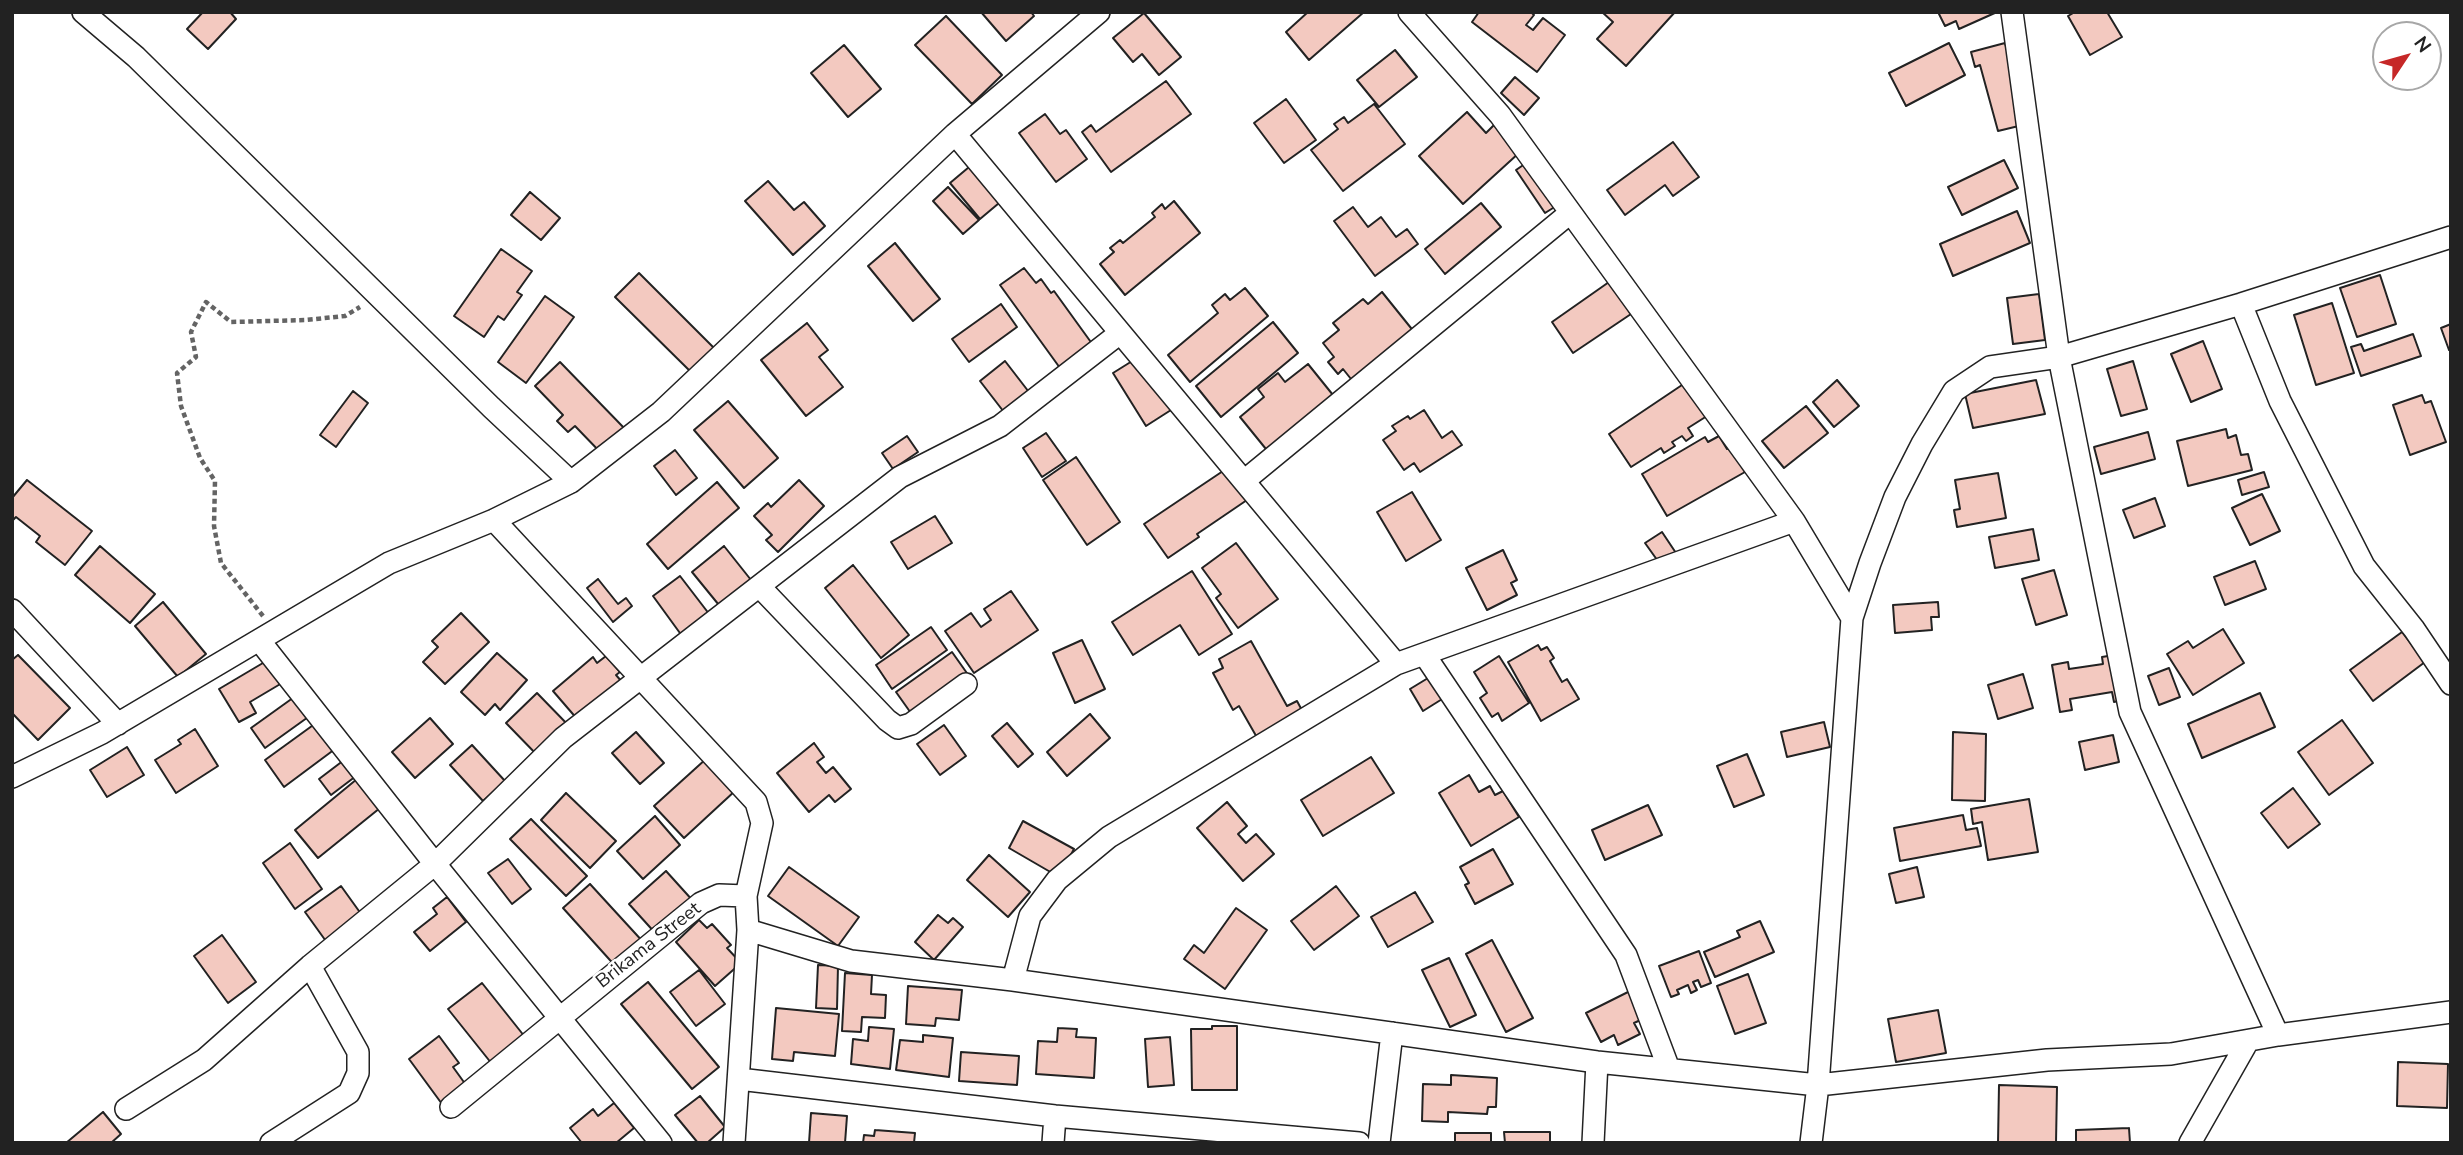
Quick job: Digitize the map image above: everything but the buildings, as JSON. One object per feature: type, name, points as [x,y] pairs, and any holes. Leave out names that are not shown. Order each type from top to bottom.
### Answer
[{"type":"street","points":[[83,12],[136,57],[491,407],[571,482]]},
{"type":"street","points":[[12,777],[118,724],[264,631],[389,563],[494,520],[571,482],[661,412],[955,134],[1099,12]]},
{"type":"street","points":[[1409,12],[1500,115],[1794,521],[1852,618]]},
{"type":"street","points":[[2012,12],[2059,357],[2130,712],[2278,1035]]},
{"type":"street","points":[[955,134],[1396,664]]},
{"type":"street","points":[[1244,481],[1570,213]]},
{"type":"street","points":[[1811,1143],[1818,1084],[1852,618],[1895,498],[1954,391],[1990,368],[2059,357],[2241,304],[2451,237]]},
{"type":"street","points":[[2241,304],[2280,401],[2364,566],[2414,629],[2451,684]]},
{"type":"street","points":[[126,1109],[204,1059],[310,966],[435,864],[564,738],[900,477],[1000,426],[1120,333]]},
{"type":"street","points":[[494,520],[756,802],[762,823],[746,896],[748,930],[734,1143]]},
{"type":"street","points":[[1013,980],[1030,916],[1056,880],[1109,837],[1396,664],[1794,521]]},
{"type":"street","points":[[760,587],[887,720],[898,728],[911,724],[966,684]]},
{"type":"street","points":[[12,610],[118,724]]},
{"type":"street","points":[[264,631],[435,864],[560,1017],[650,1138]]},
{"type":"street","points":[[1424,654],[1626,955],[1669,1069]]},
{"type":"street","name":"Brikama Street","points":[[451,1107],[701,903],[719,895],[746,896]]},
{"type":"street","points":[[748,930],[852,961],[1013,980],[1597,1062],[1818,1084],[2047,1060],[2171,1055],[2278,1035],[2451,1012]]},
{"type":"street","points":[[271,1143],[349,1093],[358,1073],[358,1052],[310,966]]},
{"type":"street","points":[[1379,1143],[1392,1033]]},
{"type":"street","points":[[2190,1143],[2248,1041]]},
{"type":"street","points":[[1592,1143],[1597,1062]]},
{"type":"street","points":[[738,1079],[1055,1116],[1359,1143]]},
{"type":"street","points":[[1053,1143],[1055,1116]]},
{"type":"path","points":[[264,631],[220,563],[214,526],[215,481],[200,458],[181,406],[177,373],[196,357],[191,332],[206,302],[231,322],[306,320],[345,316],[378,295]]}]
